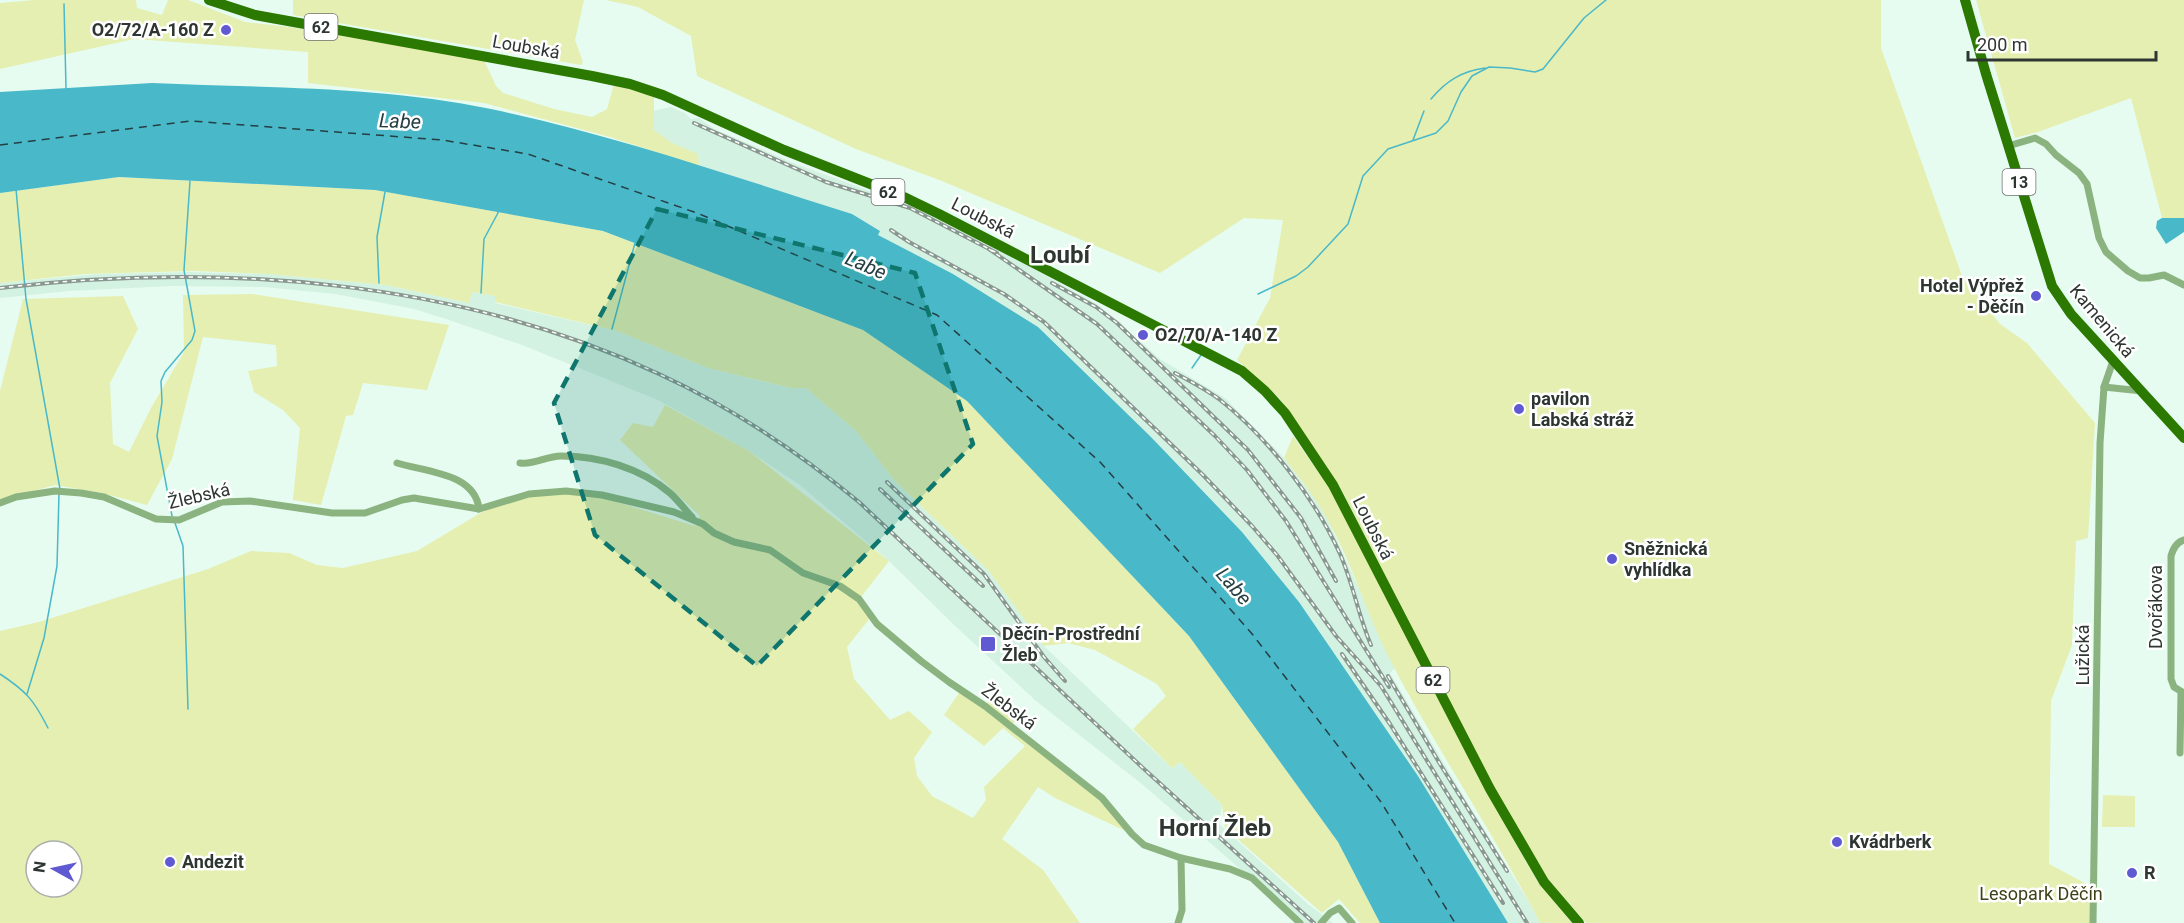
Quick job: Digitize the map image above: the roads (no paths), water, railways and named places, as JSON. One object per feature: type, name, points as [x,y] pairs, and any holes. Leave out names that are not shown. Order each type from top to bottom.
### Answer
[{"type":"main road","name":"Loubská","points":[[209,0],[255,15],[592,76],[654,91],[784,150],[939,214],[1242,371],[1285,413],[1333,484],[1490,789],[1544,882],[1579,923]]},
{"type":"main road","name":"Kamenická","points":[[1965,0],[2052,286],[2067,309],[2184,438]]},
{"type":"street","points":[[2008,146],[2035,138],[2046,144],[2079,173],[2086,184],[2099,238],[2106,252],[2140,278],[2164,275],[2184,285]]},
{"type":"street","name":"Lužická","points":[[2093,923],[2100,443],[2104,387],[2113,361]]},
{"type":"street","points":[[2104,387],[2142,392]]},
{"type":"street","name":"Žlebská","points":[[520,463],[530,465],[559,456],[601,461],[631,469],[670,493],[694,519],[714,533],[734,542],[770,550],[803,573],[840,586],[859,599],[878,624],[921,661],[985,706],[1102,798],[1144,845],[1180,858],[1230,869],[1252,879],[1300,923]]},
{"type":"street","points":[[397,463],[441,474],[466,484],[478,497],[479,509]]},
{"type":"street","name":"Žlebská","points":[[0,504],[16,497],[55,491],[81,493],[104,497],[156,519],[179,520],[222,502],[250,501],[332,513],[366,513],[414,498],[479,509],[529,494],[566,491],[602,495],[653,506],[694,519]]},
{"type":"street","name":"Dvořákova","points":[[2182,693],[2174,687],[2170,680],[2171,556],[2173,548],[2184,540]]},
{"type":"street","points":[[2180,753],[2182,693]]},
{"type":"street","points":[[1178,923],[1182,910],[1180,858]]},
{"type":"street","points":[[1321,923],[1330,913],[1339,908],[1352,923]]},
{"type":"water","name":"Labe","points":[[152,83],[365,92],[449,101],[537,119],[673,157],[852,214],[880,231],[878,235],[953,274],[1038,327],[1151,437],[1242,532],[1299,602],[1418,776],[1508,923],[1380,923],[1338,842],[1189,636],[967,401],[863,330],[603,231],[375,190],[119,177],[0,193],[0,92]]},
{"type":"water","points":[[2162,218],[2184,218],[2184,232],[2166,244],[2156,228],[2157,221]]},
{"type":"waterway","points":[[1258,294],[1296,276],[1308,267],[1348,224],[1363,176],[1388,149],[1436,133],[1448,121],[1461,92],[1472,76],[1489,67],[1535,72],[1543,69],[1584,18],[1606,0]]},
{"type":"waterway","points":[[64,4],[66,88]]},
{"type":"waterway","points":[[1431,99],[1455,78],[1485,68]]},
{"type":"waterway","points":[[1413,140],[1424,111]]},
{"type":"waterway","points":[[172,516],[157,436],[162,402],[161,381],[165,372],[192,340],[195,331],[184,270],[190,181]]},
{"type":"waterway","points":[[16,189],[26,299],[60,489]]},
{"type":"waterway","points":[[379,283],[377,237],[385,192]]},
{"type":"waterway","points":[[481,293],[484,239],[499,211]]},
{"type":"waterway","points":[[612,329],[635,243]]},
{"type":"waterway","points":[[1192,368],[1201,355]]},
{"type":"waterway","points":[[27,694],[44,638],[57,566],[59,494]]},
{"type":"waterway","points":[[175,523],[183,546],[188,709]]},
{"type":"waterway","points":[[0,674],[28,697],[48,728]]},
{"type":"railway","points":[[694,123],[826,182],[910,208],[997,253]]},
{"type":"railway","points":[[891,230],[1004,294],[1044,322],[1203,475],[1252,526],[1277,555],[1336,636],[1381,686],[1527,923]]},
{"type":"railway","points":[[989,249],[1097,324],[1215,436],[1247,470],[1286,521],[1389,687]]},
{"type":"railway","points":[[0,288],[83,280],[167,277],[251,279],[336,286],[419,298],[501,317],[581,342],[686,387],[763,431],[812,465],[859,502],[1144,769],[1314,923]]},
{"type":"railway","points":[[1052,283],[1096,307],[1117,323],[1248,450],[1301,518],[1336,581]]},
{"type":"railway","points":[[1175,373],[1214,395],[1237,414],[1272,450],[1303,490],[1330,533],[1340,554],[1371,645]]},
{"type":"railway","points":[[887,482],[984,574],[1044,657],[1065,681]]},
{"type":"railway","points":[[880,489],[983,586]]},
{"type":"railway","points":[[1342,654],[1390,724],[1503,903]]},
{"type":"railway","points":[[1388,676],[1507,871]]},
{"type":"place","name":"O2/72/A-160 Z","points":[[226,30]]},
{"type":"place","name":"Hotel Výpřež - Děčín","points":[[2036,296]]},
{"type":"place","name":"O2/70/A-140 Z","points":[[1143,335]]},
{"type":"place","name":"pavilon Labská stráž","points":[[1519,409]]},
{"type":"place","name":"Sněžnická vyhlídka","points":[[1612,559]]},
{"type":"place","name":"Děčín-Prostřední Žleb","points":[[988,644]]},
{"type":"place","name":"Kvádrberk","points":[[1837,842]]},
{"type":"place","name":"Andezit","points":[[170,862]]},
{"type":"place","name":"R","points":[[2132,873]]},
{"type":"district","name":"Loubí","points":[[1060,255]]},
{"type":"district","name":"Horní Žleb","points":[[1215,828]]},
{"type":"park label","name":"Lesopark Děčín","points":[[2041,894]]}]
